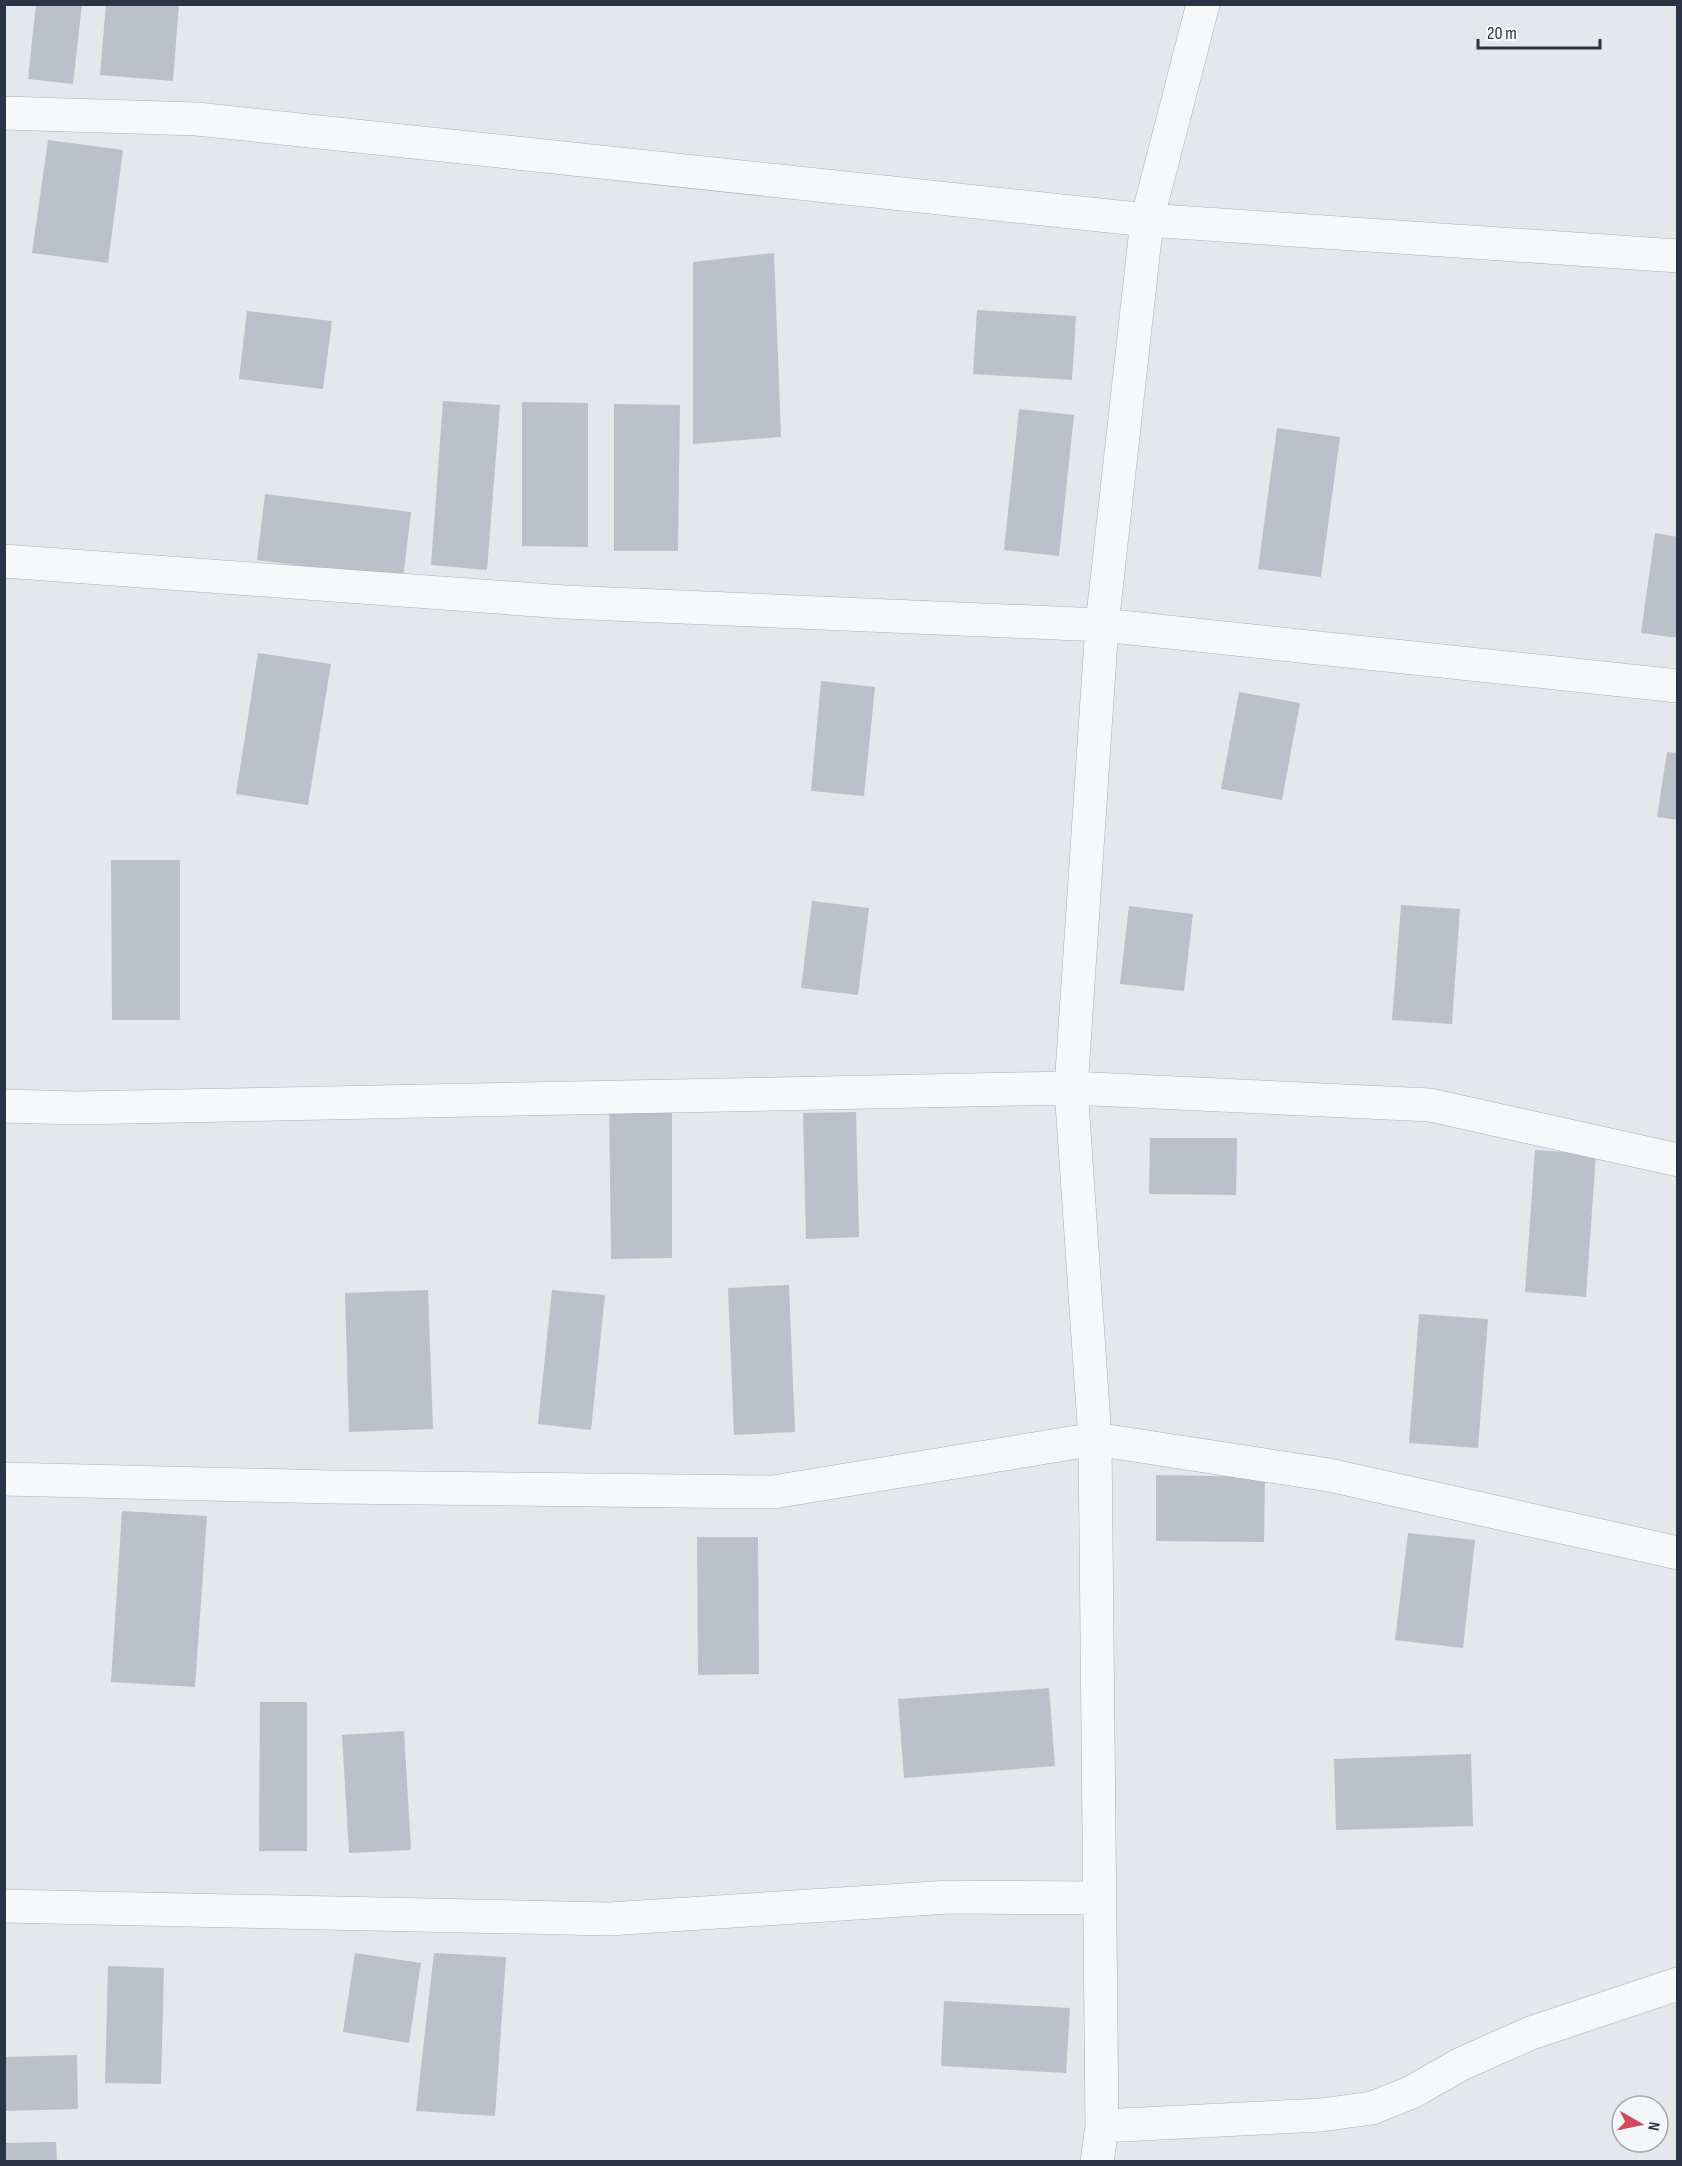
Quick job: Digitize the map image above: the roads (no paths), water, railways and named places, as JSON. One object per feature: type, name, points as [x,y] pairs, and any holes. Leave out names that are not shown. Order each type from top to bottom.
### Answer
[{"type":"street","points":[[1097,2162],[1102,2126],[1095,1439],[1071,1088],[1102,624],[1147,220],[1203,4]]},
{"type":"street","points":[[4,113],[197,119],[1147,220],[1677,256]]},
{"type":"street","points":[[4,561],[565,602],[1102,624],[1677,686]]},
{"type":"street","points":[[4,1106],[76,1108],[1071,1088],[1430,1106],[1677,1160]]},
{"type":"street","points":[[4,1479],[333,1487],[773,1492],[1095,1439],[1329,1475],[1677,1553]]},
{"type":"street","points":[[4,1906],[609,1919],[949,1897],[1100,1898]]},
{"type":"street","points":[[1102,2126],[1321,2115],[1372,2108],[1412,2092],[1461,2064],[1531,2033],[1677,1984]]}]
